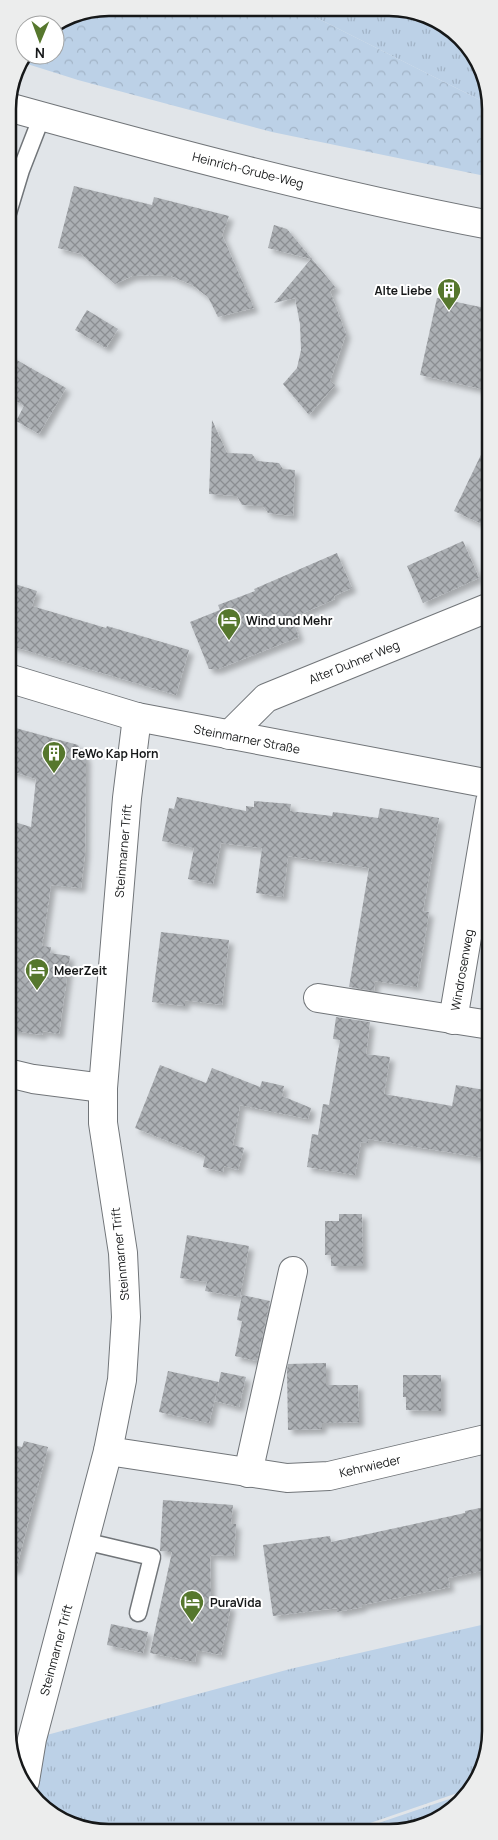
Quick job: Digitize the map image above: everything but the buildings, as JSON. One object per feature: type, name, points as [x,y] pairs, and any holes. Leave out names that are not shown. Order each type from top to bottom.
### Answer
[{"type":"street","name":"Heinrich-Grube-Weg","points":[[16,109],[84,129],[300,183],[482,223]]},
{"type":"street","name":"Alter Duhner Weg","points":[[229,736],[266,698],[482,610]]},
{"type":"street","name":"Steinmarner Straße","points":[[16,680],[137,717],[482,783]]},
{"type":"street","name":"Steinmarner Trift","points":[[26,1773],[32,1739],[108,1451],[122,1380],[126,1317],[123,1253],[103,1123],[102,1088],[126,808],[137,717]]},
{"type":"street","name":"Windrosenweg","points":[[453,1020],[482,849]]},
{"type":"street","name":"Windrosenweg","points":[[318,998],[482,1024]]},
{"type":"street","points":[[16,1075],[102,1088]]},
{"type":"street","points":[[248,1474],[293,1271]]},
{"type":"street","name":"Kehrwieder","points":[[108,1451],[248,1474],[287,1478],[329,1476],[482,1440]]},
{"type":"lane","points":[[16,187],[42,116]]},
{"type":"lane","points":[[84,1541],[152,1558],[138,1613]]},
{"type":"green space","points":[[109,16],[313,16],[481,101],[482,175],[272,132],[78,80],[31,65],[65,65],[65,28],[85,19]]},
{"type":"green space","points":[[313,16],[401,17],[419,21],[430,26],[450,39],[463,53],[477,79],[481,101]]},
{"type":"green space","points":[[482,1625],[482,1737],[477,1761],[466,1782],[458,1793],[367,1824],[103,1824],[85,1821],[58,1808],[39,1792],[26,1773],[32,1739],[290,1669]]},
{"type":"green space","points":[[453,1798],[430,1814],[413,1821],[376,1824]]},
{"type":"place","name":"Alte Liebe","points":[[449,311]]},
{"type":"place","name":"Wind und Mehr","points":[[229,641]]},
{"type":"place","name":"FeWo Kap Horn","points":[[54,774]]},
{"type":"place","name":"MeerZeit","points":[[37,991]]},
{"type":"place","name":"PuraVida","points":[[192,1623]]}]
